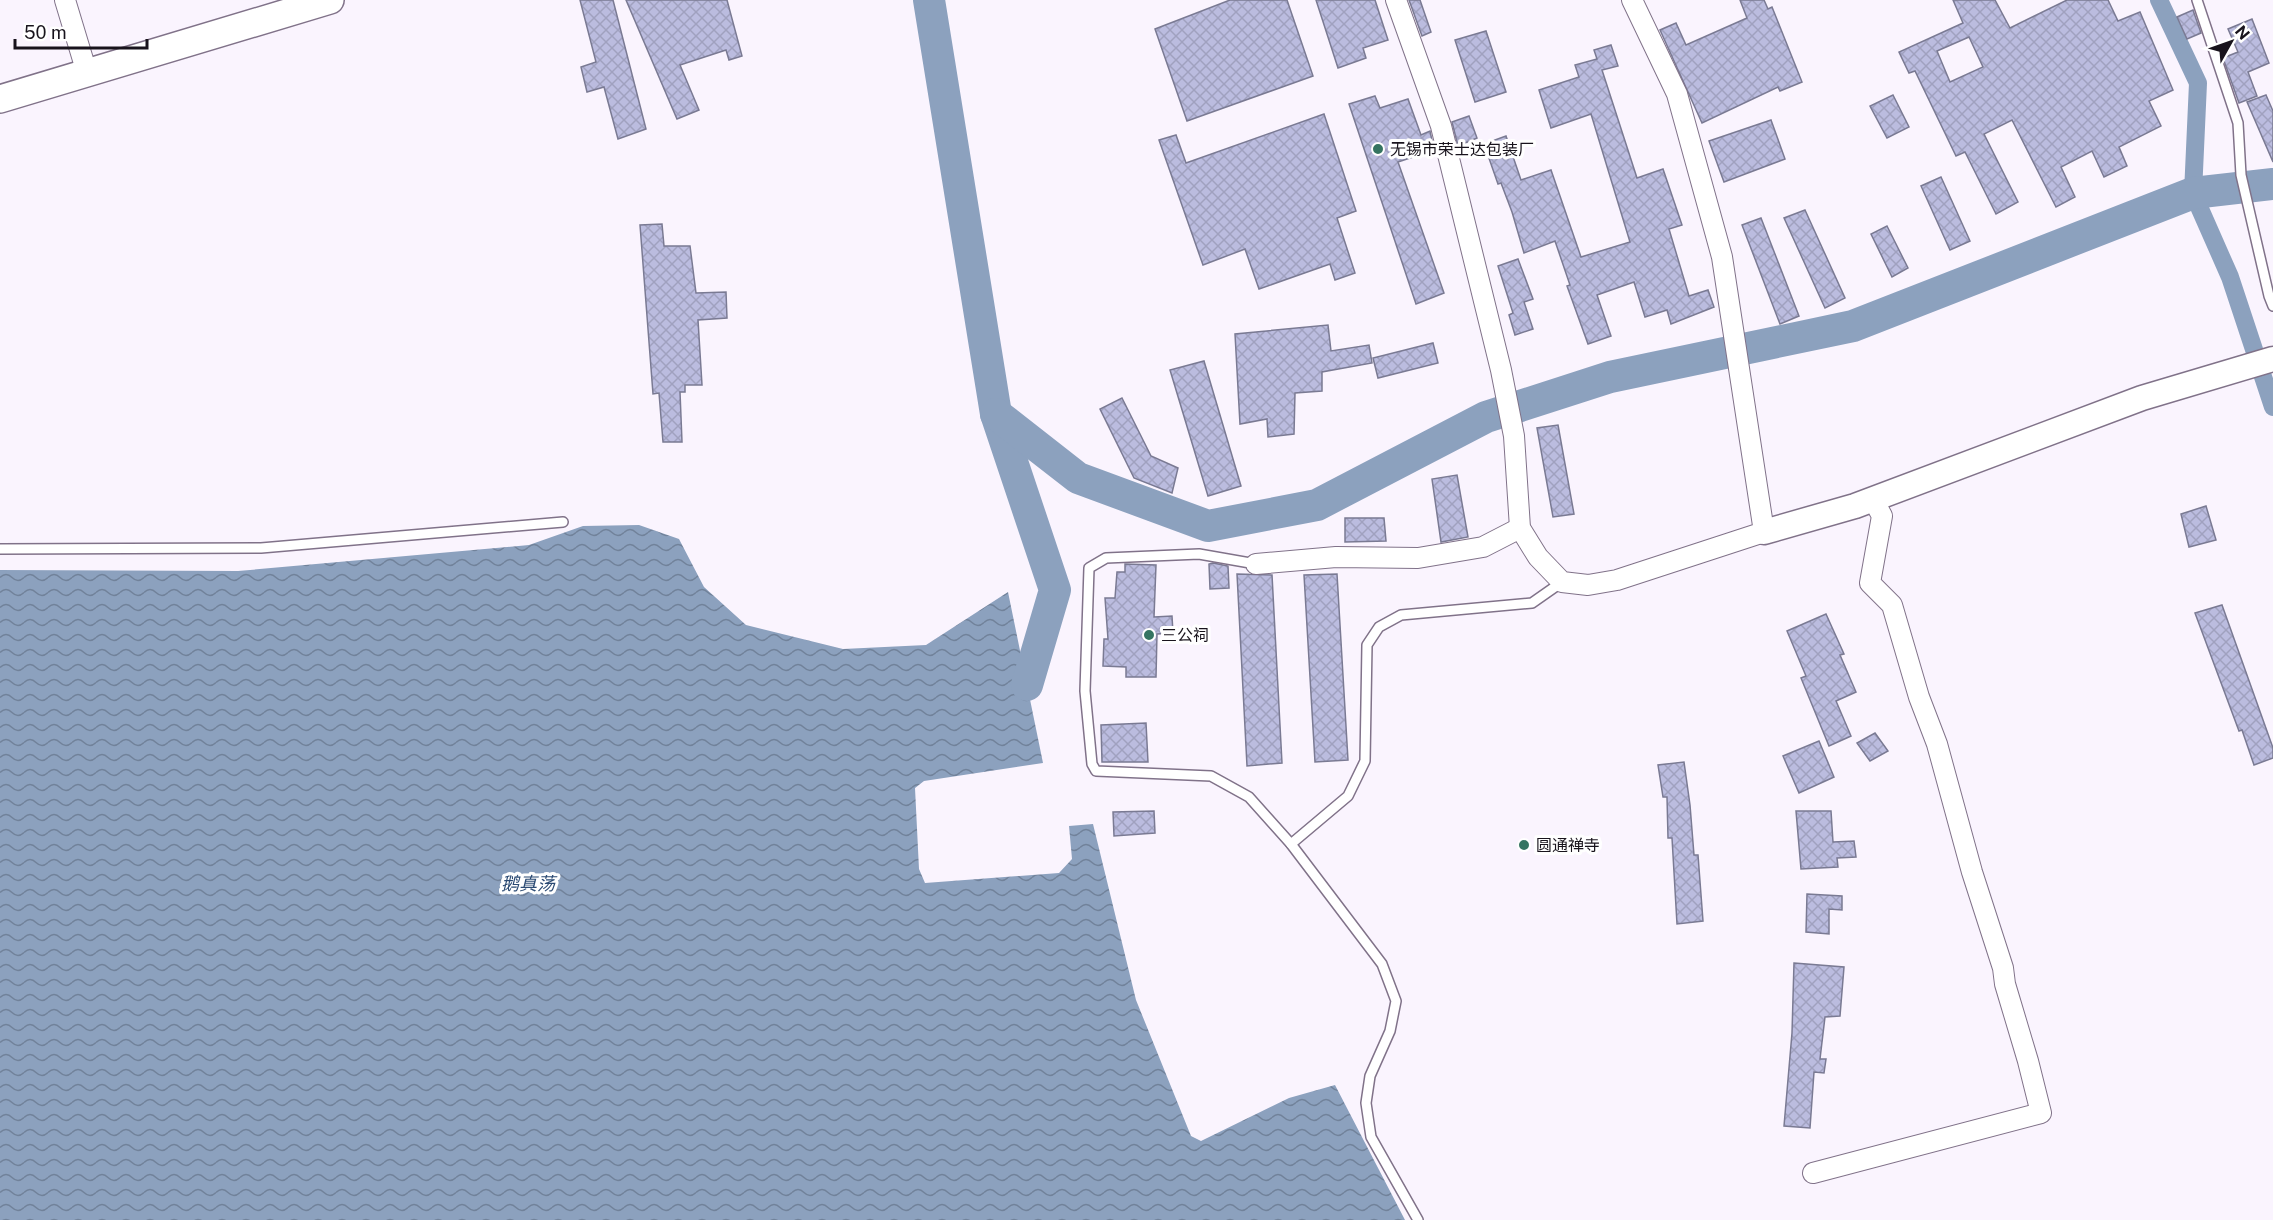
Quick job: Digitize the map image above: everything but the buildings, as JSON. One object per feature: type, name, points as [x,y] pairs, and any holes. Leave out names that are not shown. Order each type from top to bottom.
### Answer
[{"type":"main road","points":[[0,99],[330,0]]},
{"type":"street","points":[[65,0],[87,73]]},
{"type":"street","points":[[1396,0],[1441,126],[1501,370],[1514,436],[1520,528],[1539,557],[1562,582],[1588,585],[1617,580],[1873,499],[2142,398],[2272,359]]},
{"type":"street","points":[[1632,0],[1677,94],[1722,257],[1764,532]]},
{"type":"street","points":[[1813,1173],[2041,1113],[2005,984],[2003,968],[1972,872],[1937,744],[1919,698],[1892,605],[1870,583],[1882,516],[1873,499]]},
{"type":"street","points":[[1256,564],[1336,556],[1418,558],[1483,547],[1520,528]]},
{"type":"lane","points":[[2197,0],[2238,123],[2241,175],[2273,306]]},
{"type":"lane","points":[[0,549],[261,548],[562,522]]},
{"type":"lane","points":[[1256,564],[1199,554],[1106,558],[1089,568],[1085,691],[1092,764],[1096,771],[1211,776],[1249,797],[1291,844],[1382,964],[1396,1001],[1390,1031],[1370,1076],[1366,1103],[1371,1137],[1418,1220]]},
{"type":"lane","points":[[1291,844],[1348,796],[1365,761],[1367,645],[1378,627],[1401,615],[1532,603],[1562,582]]},
{"type":"water","name":"鹅真荡","points":[[639,525],[679,539],[704,587],[746,625],[843,649],[926,645],[1008,592],[1043,763],[924,781],[915,788],[919,869],[925,883],[1059,873],[1072,859],[1069,826],[1093,824],[1136,1000],[1191,1136],[1201,1141],[1289,1098],[1335,1085],[1405,1220],[0,1220],[0,570],[238,571],[529,545],[583,526]]},
{"type":"waterway","points":[[929,0],[996,414],[1055,590],[1027,685]]},
{"type":"waterway","points":[[2159,0],[2198,83],[2193,193],[2230,277],[2273,407]]},
{"type":"waterway","points":[[996,414],[1078,478],[1208,526],[1317,505],[1486,417],[1610,377],[1853,326],[2193,193],[2273,184]]},
{"type":"place","name":"无锡市荣士达包装厂","points":[[1378,149]]},
{"type":"place","name":"三公祠","points":[[1149,635]]},
{"type":"place","name":"圆通禅寺","points":[[1524,845]]}]
